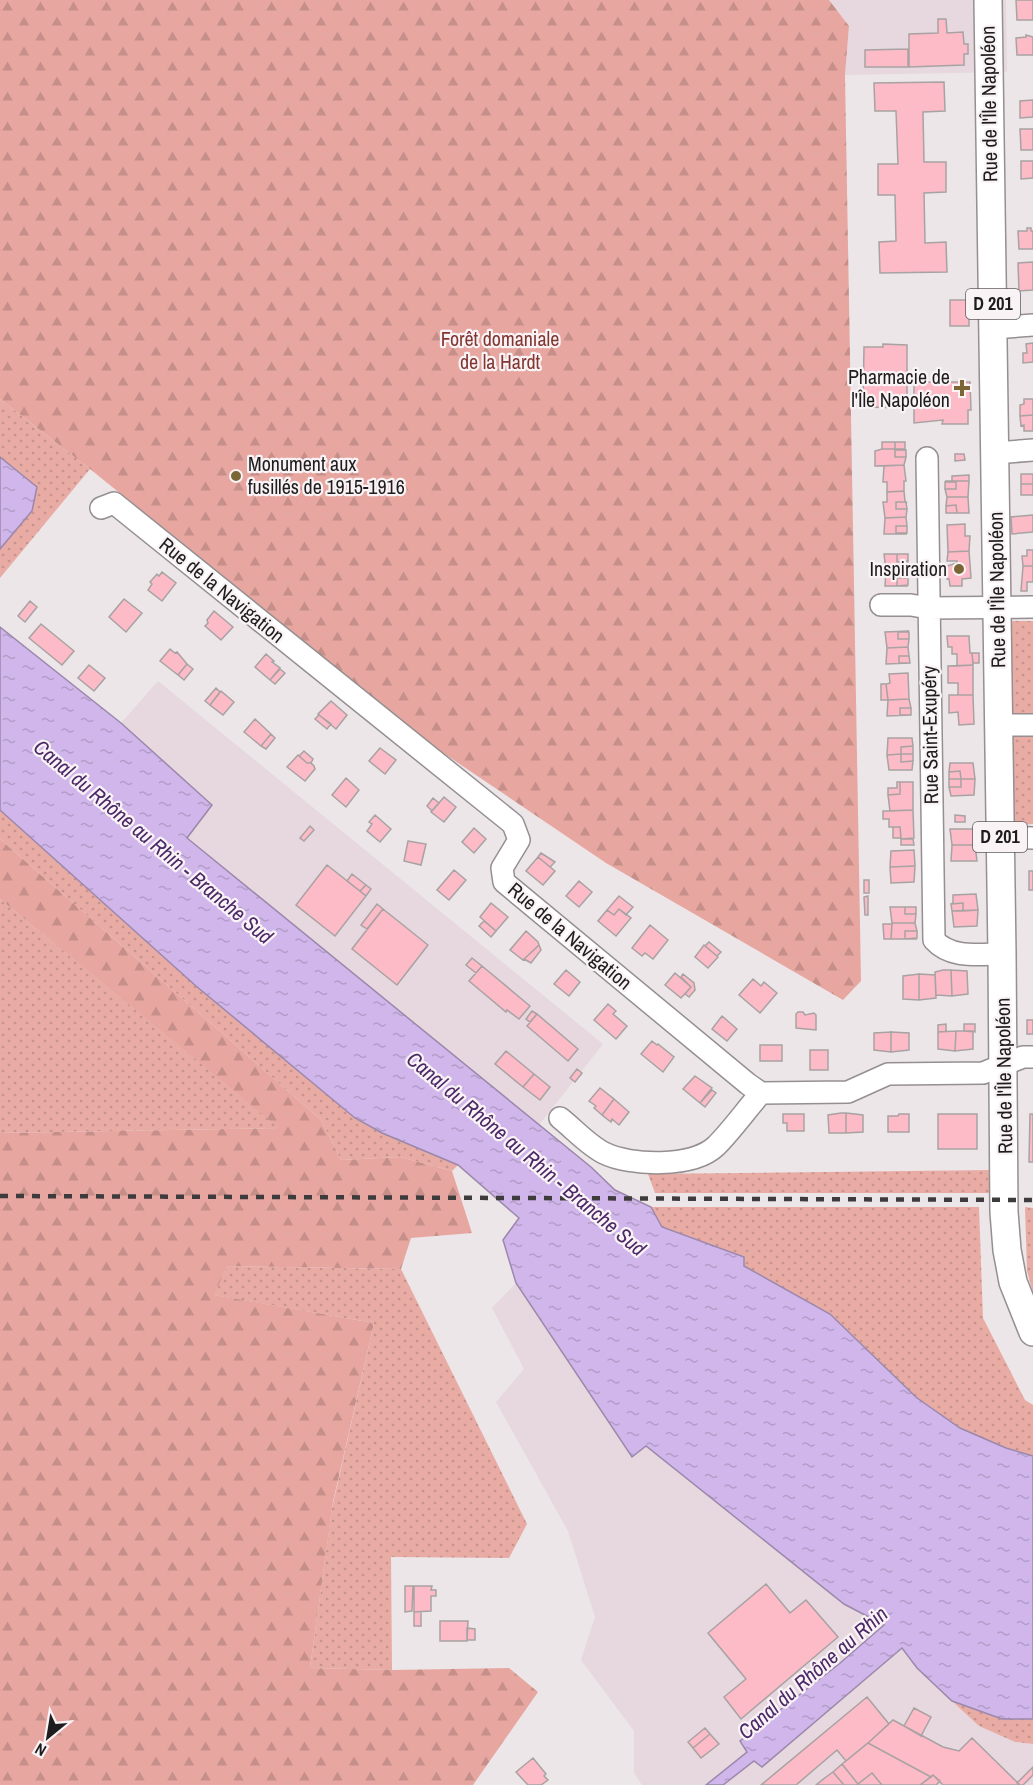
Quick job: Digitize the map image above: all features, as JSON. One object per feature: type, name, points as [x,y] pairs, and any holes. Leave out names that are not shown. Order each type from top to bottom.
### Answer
[{"type":"main road","name":"Rue de l'Île Napoléon","points":[[988,0],[1007,1250],[1013,1282],[1033,1332]]},
{"type":"street","points":[[993,327],[1033,325]]},
{"type":"street","points":[[995,453],[1033,450]]},
{"type":"street","name":"Rue Saint-Exupéry","points":[[927,458],[927,608],[934,940],[942,948],[953,953],[1002,954]]},
{"type":"street","name":"Rue de la Navigation","points":[[108,505],[513,824],[519,840],[502,868],[504,882],[761,1093]]},
{"type":"street","points":[[881,605],[911,605],[927,608],[1033,607]]},
{"type":"street","points":[[999,724],[1033,724]]},
{"type":"street","points":[[1000,837],[1033,838]]},
{"type":"street","points":[[560,1118],[602,1152],[623,1161],[674,1161],[696,1158],[714,1148],[761,1093],[848,1092],[888,1074],[983,1073],[1023,1057],[1033,1057]]},
{"type":"shaded area","points":[[829,0],[1006,0],[1007,72],[845,75],[849,26]]},
{"type":"shaded area","points":[[0,399],[90,469],[0,578],[0,549],[32,511],[37,487],[0,457]]},
{"type":"shaded area","points":[[1010,621],[1033,621],[1033,824],[1012,825]]},
{"type":"shaded area","points":[[158,681],[603,1044],[539,1125],[186,837],[212,805],[121,723]]},
{"type":"shaded area","points":[[0,810],[196,986],[355,1118],[382,1133],[458,1165],[452,1171],[400,1157],[341,1160],[321,1120],[0,839]]},
{"type":"shaded area","points":[[0,899],[280,1128],[0,1133]]},
{"type":"shaded area","points":[[992,1170],[991,1193],[655,1193],[648,1174]]},
{"type":"shaded area","points":[[651,1207],[979,1207],[983,1318],[1025,1400],[1033,1405],[1033,1456],[1006,1448],[960,1428],[917,1398],[830,1314],[744,1266],[744,1257],[662,1227]]},
{"type":"shaded area","points":[[1025,1207],[1033,1208],[1033,1293],[1027,1271]]},
{"type":"shaded area","points":[[227,1266],[401,1269],[527,1524],[509,1558],[391,1557],[392,1670],[310,1668],[332,1508],[374,1323],[213,1295]]},
{"type":"shaded area","points":[[516,1283],[632,1456],[646,1446],[844,1604],[884,1626],[917,1668],[979,1726],[1015,1742],[1033,1744],[1033,1785],[642,1785],[634,1773],[634,1731],[581,1660],[595,1617],[568,1531],[496,1402],[524,1369],[492,1308]]},
{"type":"shaded area","points":[[952,1701],[1002,1719],[1033,1719],[1033,1744],[1015,1742],[979,1726]]},
{"type":"green space","name":"Forêt domaniale de la Hardt","points":[[0,0],[829,0],[849,26],[845,75],[861,981],[843,1000],[606,863],[430,744],[0,399]]},
{"type":"green space","points":[[0,839],[321,1120],[341,1160],[400,1157],[452,1171],[472,1233],[411,1238],[401,1269],[227,1266],[214,1295],[374,1323],[333,1502],[310,1668],[392,1670],[509,1668],[538,1692],[473,1785],[0,1785],[0,1133],[279,1128],[0,899]]},
{"type":"water","points":[[0,457],[37,487],[32,511],[0,549]]},
{"type":"water","name":"Canal du Rhône au Rhin - Branche Sud","points":[[0,627],[121,723],[212,805],[187,838],[591,1167],[615,1190],[651,1207],[662,1227],[744,1257],[744,1266],[830,1314],[917,1398],[960,1428],[1006,1448],[1033,1456],[1033,1719],[1002,1719],[952,1701],[917,1668],[902,1648],[762,1767],[754,1761],[723,1785],[706,1785],[747,1752],[740,1741],[839,1664],[884,1625],[844,1604],[646,1446],[632,1457],[516,1283],[503,1240],[519,1218],[458,1165],[382,1133],[355,1118],[196,986],[0,810]]},
{"type":"building","points":[[1016,0],[1033,0],[1033,20],[1017,20]]},
{"type":"building","points":[[938,19],[946,19],[947,33],[963,32],[964,44],[968,44],[968,54],[964,54],[964,65],[909,67],[909,34],[938,33]]},
{"type":"building","points":[[1026,35],[1033,37],[1033,55],[1017,55],[1016,38],[1026,37]]},
{"type":"building","points":[[908,49],[908,67],[865,67],[865,50]]},
{"type":"building","points":[[944,82],[945,111],[923,112],[924,162],[946,162],[946,192],[924,193],[925,243],[946,242],[947,272],[880,273],[879,242],[896,241],[895,195],[878,195],[878,164],[898,164],[896,111],[875,111],[874,83]]},
{"type":"building","points":[[1033,100],[1033,117],[1020,118],[1020,101]]},
{"type":"building","points":[[1020,129],[1033,129],[1033,150],[1021,150]]},
{"type":"building","points":[[1021,161],[1033,161],[1033,178],[1021,179]]},
{"type":"building","points":[[1027,228],[1033,231],[1033,249],[1019,249],[1018,231],[1027,231]]},
{"type":"building","points":[[1033,262],[1033,290],[1019,291],[1018,263]]},
{"type":"building","points":[[950,300],[969,300],[969,326],[950,326]]},
{"type":"building","points":[[1033,343],[1033,362],[1023,363],[1023,353],[1027,353],[1026,344]]},
{"type":"building","points":[[883,344],[907,345],[907,408],[863,407],[864,347],[883,347]]},
{"type":"building","points":[[914,382],[970,382],[971,410],[968,410],[968,424],[942,424],[943,420],[914,423]]},
{"type":"building","points":[[1024,399],[1033,399],[1033,415],[1020,416],[1020,405],[1024,404]]},
{"type":"building","points":[[1033,415],[1033,431],[1024,431],[1020,416]]},
{"type":"building","points":[[882,442],[895,442],[895,449],[882,449]]},
{"type":"building","points":[[895,442],[905,442],[905,449],[895,449]]},
{"type":"building","points":[[905,449],[895,450],[895,457],[906,457],[904,465],[875,466],[875,451]]},
{"type":"building","points":[[895,450],[906,450],[906,457],[895,457]]},
{"type":"building","points":[[955,454],[964,454],[965,460],[955,461]]},
{"type":"building","points":[[904,465],[906,481],[904,481],[904,491],[887,492],[887,482],[883,482],[884,466]]},
{"type":"building","points":[[1021,474],[1033,474],[1033,484],[1021,484]]},
{"type":"building","points":[[969,475],[969,481],[952,481],[952,476]]},
{"type":"building","points":[[945,481],[969,481],[968,497],[947,497],[945,489],[956,489],[956,482]]},
{"type":"building","points":[[945,482],[956,482],[956,489],[945,489]]},
{"type":"building","points":[[1021,484],[1033,484],[1033,495],[1021,495]]},
{"type":"building","points":[[904,491],[906,502],[896,502],[896,509],[907,509],[906,517],[885,518],[883,502],[887,502],[887,492]]},
{"type":"building","points":[[947,497],[968,497],[969,513],[957,513],[956,505],[946,506]]},
{"type":"building","points":[[896,502],[906,502],[907,509],[896,509]]},
{"type":"building","points":[[956,505],[957,513],[946,513],[946,506]]},
{"type":"building","points":[[1033,515],[1033,532],[1012,534],[1011,517]]},
{"type":"building","points":[[906,517],[907,526],[896,526],[896,533],[907,534],[884,534],[885,518]]},
{"type":"building","points":[[965,524],[965,536],[970,536],[969,551],[948,552],[947,525]]},
{"type":"building","points":[[896,526],[907,526],[907,533],[896,533]]},
{"type":"building","points":[[1027,550],[1033,550],[1033,566],[1023,566],[1022,556],[1027,556]]},
{"type":"building","name":"Inspiration","points":[[969,551],[971,578],[962,579],[962,586],[950,586],[949,579],[947,579],[947,566],[957,561],[947,561],[948,552]]},
{"type":"building","points":[[884,554],[897,554],[897,562],[908,561],[907,570],[886,570]]},
{"type":"building","points":[[897,554],[908,554],[908,561],[897,562]]},
{"type":"building","points":[[1023,566],[1033,566],[1033,582],[1027,582],[1027,591],[1021,591]]},
{"type":"building","points":[[886,570],[907,570],[908,578],[897,578],[897,586],[885,586]]},
{"type":"building","points":[[162,572],[176,583],[162,601],[148,590],[152,584],[150,582]]},
{"type":"building","points":[[897,578],[908,578],[908,585],[897,586]]},
{"type":"building","points":[[124,599],[142,613],[126,632],[109,617]]},
{"type":"building","points":[[30,601],[37,607],[25,622],[18,616]]},
{"type":"building","points":[[214,611],[233,627],[221,640],[205,626]]},
{"type":"building","points":[[41,624],[74,651],[62,665],[29,638]]},
{"type":"building","points":[[909,631],[898,632],[898,639],[909,639],[908,647],[887,648],[885,632]]},
{"type":"building","points":[[898,632],[909,632],[909,639],[898,639]]},
{"type":"building","points":[[947,636],[969,636],[973,665],[957,666],[957,654],[952,654],[952,647],[948,647]]},
{"type":"building","points":[[908,647],[909,656],[899,656],[899,663],[910,663],[886,664],[887,648]]},
{"type":"building","points":[[170,649],[177,652],[187,664],[178,675],[160,661]]},
{"type":"building","points":[[972,653],[979,653],[979,663],[973,663]]},
{"type":"building","points":[[266,654],[280,668],[270,680],[255,667]]},
{"type":"building","points":[[899,656],[909,656],[910,663],[899,663]]},
{"type":"building","points":[[187,664],[193,669],[184,680],[178,675]]},
{"type":"building","points":[[89,665],[105,678],[94,691],[78,678]]},
{"type":"building","points":[[973,665],[973,695],[958,695],[958,683],[948,683],[948,666]]},
{"type":"building","points":[[280,669],[285,673],[275,684],[270,680]]},
{"type":"building","points":[[908,673],[909,699],[888,700],[886,684],[890,683],[889,674]]},
{"type":"building","points":[[881,684],[886,684],[888,700],[881,700]]},
{"type":"building","points":[[216,688],[220,692],[210,705],[205,701]]},
{"type":"building","points":[[221,691],[234,702],[223,715],[210,705]]},
{"type":"building","points":[[949,695],[973,695],[974,724],[959,725],[958,712],[949,713]]},
{"type":"building","points":[[909,699],[911,708],[900,708],[900,715],[911,715],[887,716],[888,700]]},
{"type":"building","points":[[331,701],[347,715],[336,729],[318,714]]},
{"type":"building","points":[[900,708],[911,708],[911,715],[900,715]]},
{"type":"building","points":[[319,715],[331,724],[327,729],[315,719]]},
{"type":"building","points":[[255,719],[271,734],[261,746],[244,732]]},
{"type":"building","points":[[271,734],[275,738],[266,749],[261,746]]},
{"type":"building","points":[[888,738],[912,738],[913,746],[901,747],[901,754],[887,755]]},
{"type":"building","points":[[913,746],[913,754],[901,754],[901,747]]},
{"type":"building","points":[[380,748],[396,760],[385,774],[369,761]]},
{"type":"building","points":[[304,751],[313,759],[311,763],[307,763],[299,756]]},
{"type":"building","points":[[901,754],[901,762],[913,761],[912,770],[889,770],[887,755]]},
{"type":"building","points":[[901,754],[913,754],[913,761],[901,762]]},
{"type":"building","points":[[298,755],[307,763],[311,763],[315,769],[305,781],[287,767]]},
{"type":"building","points":[[950,763],[973,763],[975,779],[961,779],[960,771],[949,772]]},
{"type":"building","points":[[960,771],[961,779],[949,779],[949,772]]},
{"type":"building","points":[[346,778],[359,790],[346,807],[332,795]]},
{"type":"building","points":[[949,779],[961,779],[961,787],[949,787]]},
{"type":"building","points":[[961,779],[975,779],[974,795],[951,796],[949,787],[961,787]]},
{"type":"building","points":[[897,782],[900,782],[900,794],[888,795],[888,788],[897,788]]},
{"type":"building","points":[[900,782],[913,782],[913,810],[890,811],[888,795],[900,794]]},
{"type":"building","points":[[444,797],[456,807],[444,822],[431,812]]},
{"type":"building","points":[[433,798],[439,803],[432,811],[427,806]]},
{"type":"building","points":[[913,810],[914,838],[901,839],[900,827],[889,827],[889,819],[883,819],[883,811]]},
{"type":"building","points":[[375,815],[391,829],[380,842],[367,831],[372,824],[369,822]]},
{"type":"building","points":[[955,815],[965,816],[965,822],[955,822]]},
{"type":"building","points":[[310,826],[314,830],[304,841],[300,838]]},
{"type":"building","points":[[893,827],[900,827],[901,838],[893,838]]},
{"type":"building","points":[[474,828],[486,839],[474,853],[462,842]]},
{"type":"building","points":[[950,829],[976,829],[975,845],[952,845]]},
{"type":"building","points":[[901,839],[913,839],[914,845],[901,845]]},
{"type":"building","points":[[408,841],[426,844],[421,865],[404,861]]},
{"type":"building","points":[[952,845],[975,845],[977,861],[951,861]]},
{"type":"building","points":[[914,850],[915,866],[890,867],[891,851]]},
{"type":"building","points":[[541,853],[555,862],[550,867],[538,857]]},
{"type":"building","points":[[538,857],[555,871],[543,885],[526,871]]},
{"type":"building","points":[[327,865],[366,896],[335,936],[296,905]]},
{"type":"building","points":[[915,866],[914,882],[891,883],[890,867]]},
{"type":"building","points":[[454,870],[466,880],[449,900],[437,890]]},
{"type":"building","points":[[1029,871],[1033,871],[1033,890],[1029,890]]},
{"type":"building","points":[[352,874],[366,885],[360,891],[347,881]]},
{"type":"building","points":[[864,880],[869,880],[869,893],[864,893]]},
{"type":"building","points":[[579,881],[592,892],[579,907],[566,896]]},
{"type":"building","points":[[366,885],[371,889],[366,896],[360,891]]},
{"type":"building","points":[[976,894],[978,910],[963,911],[963,903],[951,904],[953,895]]},
{"type":"building","points":[[619,896],[633,907],[626,915],[619,909],[614,915],[607,910]]},
{"type":"building","points":[[868,896],[868,915],[865,915],[864,897]]},
{"type":"building","points":[[491,903],[508,917],[496,931],[480,917]]},
{"type":"building","points":[[963,903],[963,911],[952,911],[951,904]]},
{"type":"building","points":[[377,904],[383,909],[367,929],[361,925]]},
{"type":"building","points":[[890,907],[905,907],[905,914],[916,914],[915,923],[892,923]]},
{"type":"building","points":[[905,907],[916,907],[916,914],[905,914]]},
{"type":"building","points":[[383,909],[428,945],[397,985],[352,949]]},
{"type":"building","points":[[619,909],[631,918],[616,936],[598,921],[607,910],[614,915]]},
{"type":"building","points":[[978,910],[977,926],[954,927],[952,911]]},
{"type":"building","points":[[484,921],[496,931],[491,937],[479,926]]},
{"type":"building","points":[[892,923],[915,923],[917,931],[905,931],[905,939],[891,939]]},
{"type":"building","points":[[883,924],[892,924],[891,939],[884,939]]},
{"type":"building","points":[[650,925],[668,940],[653,959],[645,953],[642,956],[632,948]]},
{"type":"building","points":[[526,931],[539,945],[523,960],[510,950]]},
{"type":"building","points":[[905,931],[917,931],[917,938],[905,939]]},
{"type":"building","points":[[709,942],[721,952],[717,956],[705,946]]},
{"type":"building","points":[[539,945],[541,950],[531,963],[524,959]]},
{"type":"building","points":[[704,945],[718,957],[708,968],[695,957]]},
{"type":"building","points":[[472,958],[482,966],[476,973],[466,965]]},
{"type":"building","points":[[482,966],[530,1006],[519,1019],[507,1010],[506,1012],[469,981]]},
{"type":"building","points":[[566,970],[580,982],[569,996],[554,984]]},
{"type":"building","points":[[951,970],[952,996],[936,995],[935,972]]},
{"type":"building","points":[[951,970],[967,971],[968,994],[952,996]]},
{"type":"building","points":[[675,973],[691,987],[681,998],[665,985]]},
{"type":"building","points":[[683,974],[694,983],[695,990],[689,997],[685,994],[691,987],[681,977]]},
{"type":"building","points":[[919,974],[919,1000],[903,999],[903,976]]},
{"type":"building","points":[[919,974],[935,975],[936,998],[919,1000]]},
{"type":"building","points":[[753,979],[761,986],[764,982],[777,993],[760,1013],[739,995]]},
{"type":"building","points":[[608,1004],[616,1011],[613,1014],[627,1026],[616,1039],[594,1020]]},
{"type":"building","points":[[532,1011],[537,1014],[530,1022],[526,1019]]},
{"type":"building","points":[[798,1012],[803,1012],[805,1015],[814,1013],[816,1015],[816,1030],[796,1028]]},
{"type":"building","points":[[537,1014],[578,1049],[568,1061],[527,1026]]},
{"type":"building","points":[[722,1016],[737,1029],[727,1041],[712,1029]]},
{"type":"building","points":[[1027,1020],[1033,1020],[1033,1034],[1027,1034]]},
{"type":"building","points":[[946,1024],[946,1032],[938,1032],[938,1025]]},
{"type":"building","points":[[964,1024],[975,1024],[975,1032],[964,1031]]},
{"type":"building","points":[[956,1031],[955,1051],[938,1049],[938,1032]]},
{"type":"building","points":[[956,1031],[973,1031],[973,1049],[955,1051]]},
{"type":"building","points":[[891,1032],[891,1052],[874,1050],[874,1033]]},
{"type":"building","points":[[891,1032],[909,1033],[909,1050],[891,1052]]},
{"type":"building","points":[[652,1041],[674,1057],[663,1072],[641,1054]]},
{"type":"building","points":[[760,1045],[782,1045],[782,1061],[760,1061]]},
{"type":"building","points":[[810,1050],[828,1050],[828,1070],[810,1070]]},
{"type":"building","points":[[506,1051],[534,1074],[523,1087],[495,1064]]},
{"type":"building","points":[[577,1069],[582,1073],[575,1082],[570,1078]]},
{"type":"building","points":[[534,1074],[550,1087],[540,1100],[523,1087]]},
{"type":"building","points":[[695,1076],[712,1088],[700,1103],[683,1089]]},
{"type":"building","points":[[600,1088],[614,1099],[602,1115],[589,1101]]},
{"type":"building","points":[[712,1090],[716,1093],[705,1107],[700,1103]]},
{"type":"building","points":[[614,1099],[629,1112],[619,1125],[602,1115]]},
{"type":"building","points":[[846,1113],[846,1133],[829,1133],[828,1115]]},
{"type":"building","points":[[846,1113],[863,1115],[863,1132],[846,1133]]},
{"type":"building","points":[[783,1114],[804,1114],[804,1131],[787,1131],[787,1123],[783,1123]]},
{"type":"building","points":[[909,1114],[909,1132],[888,1132],[888,1116]]},
{"type":"building","points":[[938,1114],[977,1114],[977,1149],[938,1149]]},
{"type":"building","points":[[1030,1114],[1033,1114],[1033,1162],[1029,1162]]},
{"type":"building","points":[[766,1584],[790,1613],[806,1600],[838,1637],[741,1719],[724,1697],[746,1679],[708,1633]]},
{"type":"building","points":[[405,1586],[413,1586],[412,1611],[405,1612]]},
{"type":"building","points":[[414,1586],[432,1586],[431,1590],[436,1590],[436,1596],[431,1596],[431,1611],[414,1612]]},
{"type":"building","points":[[414,1612],[421,1612],[421,1626],[414,1626]]},
{"type":"building","points":[[440,1621],[468,1621],[467,1641],[440,1641]]},
{"type":"building","points":[[467,1628],[475,1629],[475,1640],[467,1640]]},
{"type":"building","points":[[867,1697],[889,1724],[868,1743],[846,1761],[837,1750],[796,1785],[761,1785]]},
{"type":"building","points":[[914,1708],[931,1717],[921,1736],[904,1726]]},
{"type":"building","points":[[893,1720],[943,1747],[959,1751],[972,1738],[1020,1785],[943,1785],[933,1775],[931,1777],[868,1743]]},
{"type":"building","points":[[705,1728],[710,1734],[693,1748],[688,1742]]},
{"type":"building","points":[[710,1734],[719,1744],[701,1758],[693,1748]]},
{"type":"building","points":[[868,1743],[931,1777],[920,1785],[882,1785],[872,1773],[858,1784],[842,1764]]},
{"type":"building","points":[[533,1758],[548,1780],[541,1785],[528,1785],[516,1772]]},
{"type":"building","points":[[842,1764],[859,1785],[844,1785],[833,1772]]},
{"type":"building","points":[[1033,1767],[1033,1775],[1023,1785],[1017,1783]]},
{"type":"building","points":[[833,1772],[844,1785],[816,1785],[826,1777]]},
{"type":"building","points":[[872,1773],[882,1785],[858,1784]]},
{"type":"building","points":[[933,1775],[940,1781],[936,1785],[920,1785]]},
{"type":"railway","points":[[0,1196],[1033,1200]]},
{"type":"place","name":"Pharmacie de l'Île Napoléon","points":[[962,388]]},
{"type":"place","name":"Monument aux fusillés de 1915-1916","points":[[236,476]]},
{"type":"place","name":"Inspiration","points":[[959,569]]},
{"type":"water label","name":"Canal du Rhône au Rhin","points":[[813,1673]]}]
